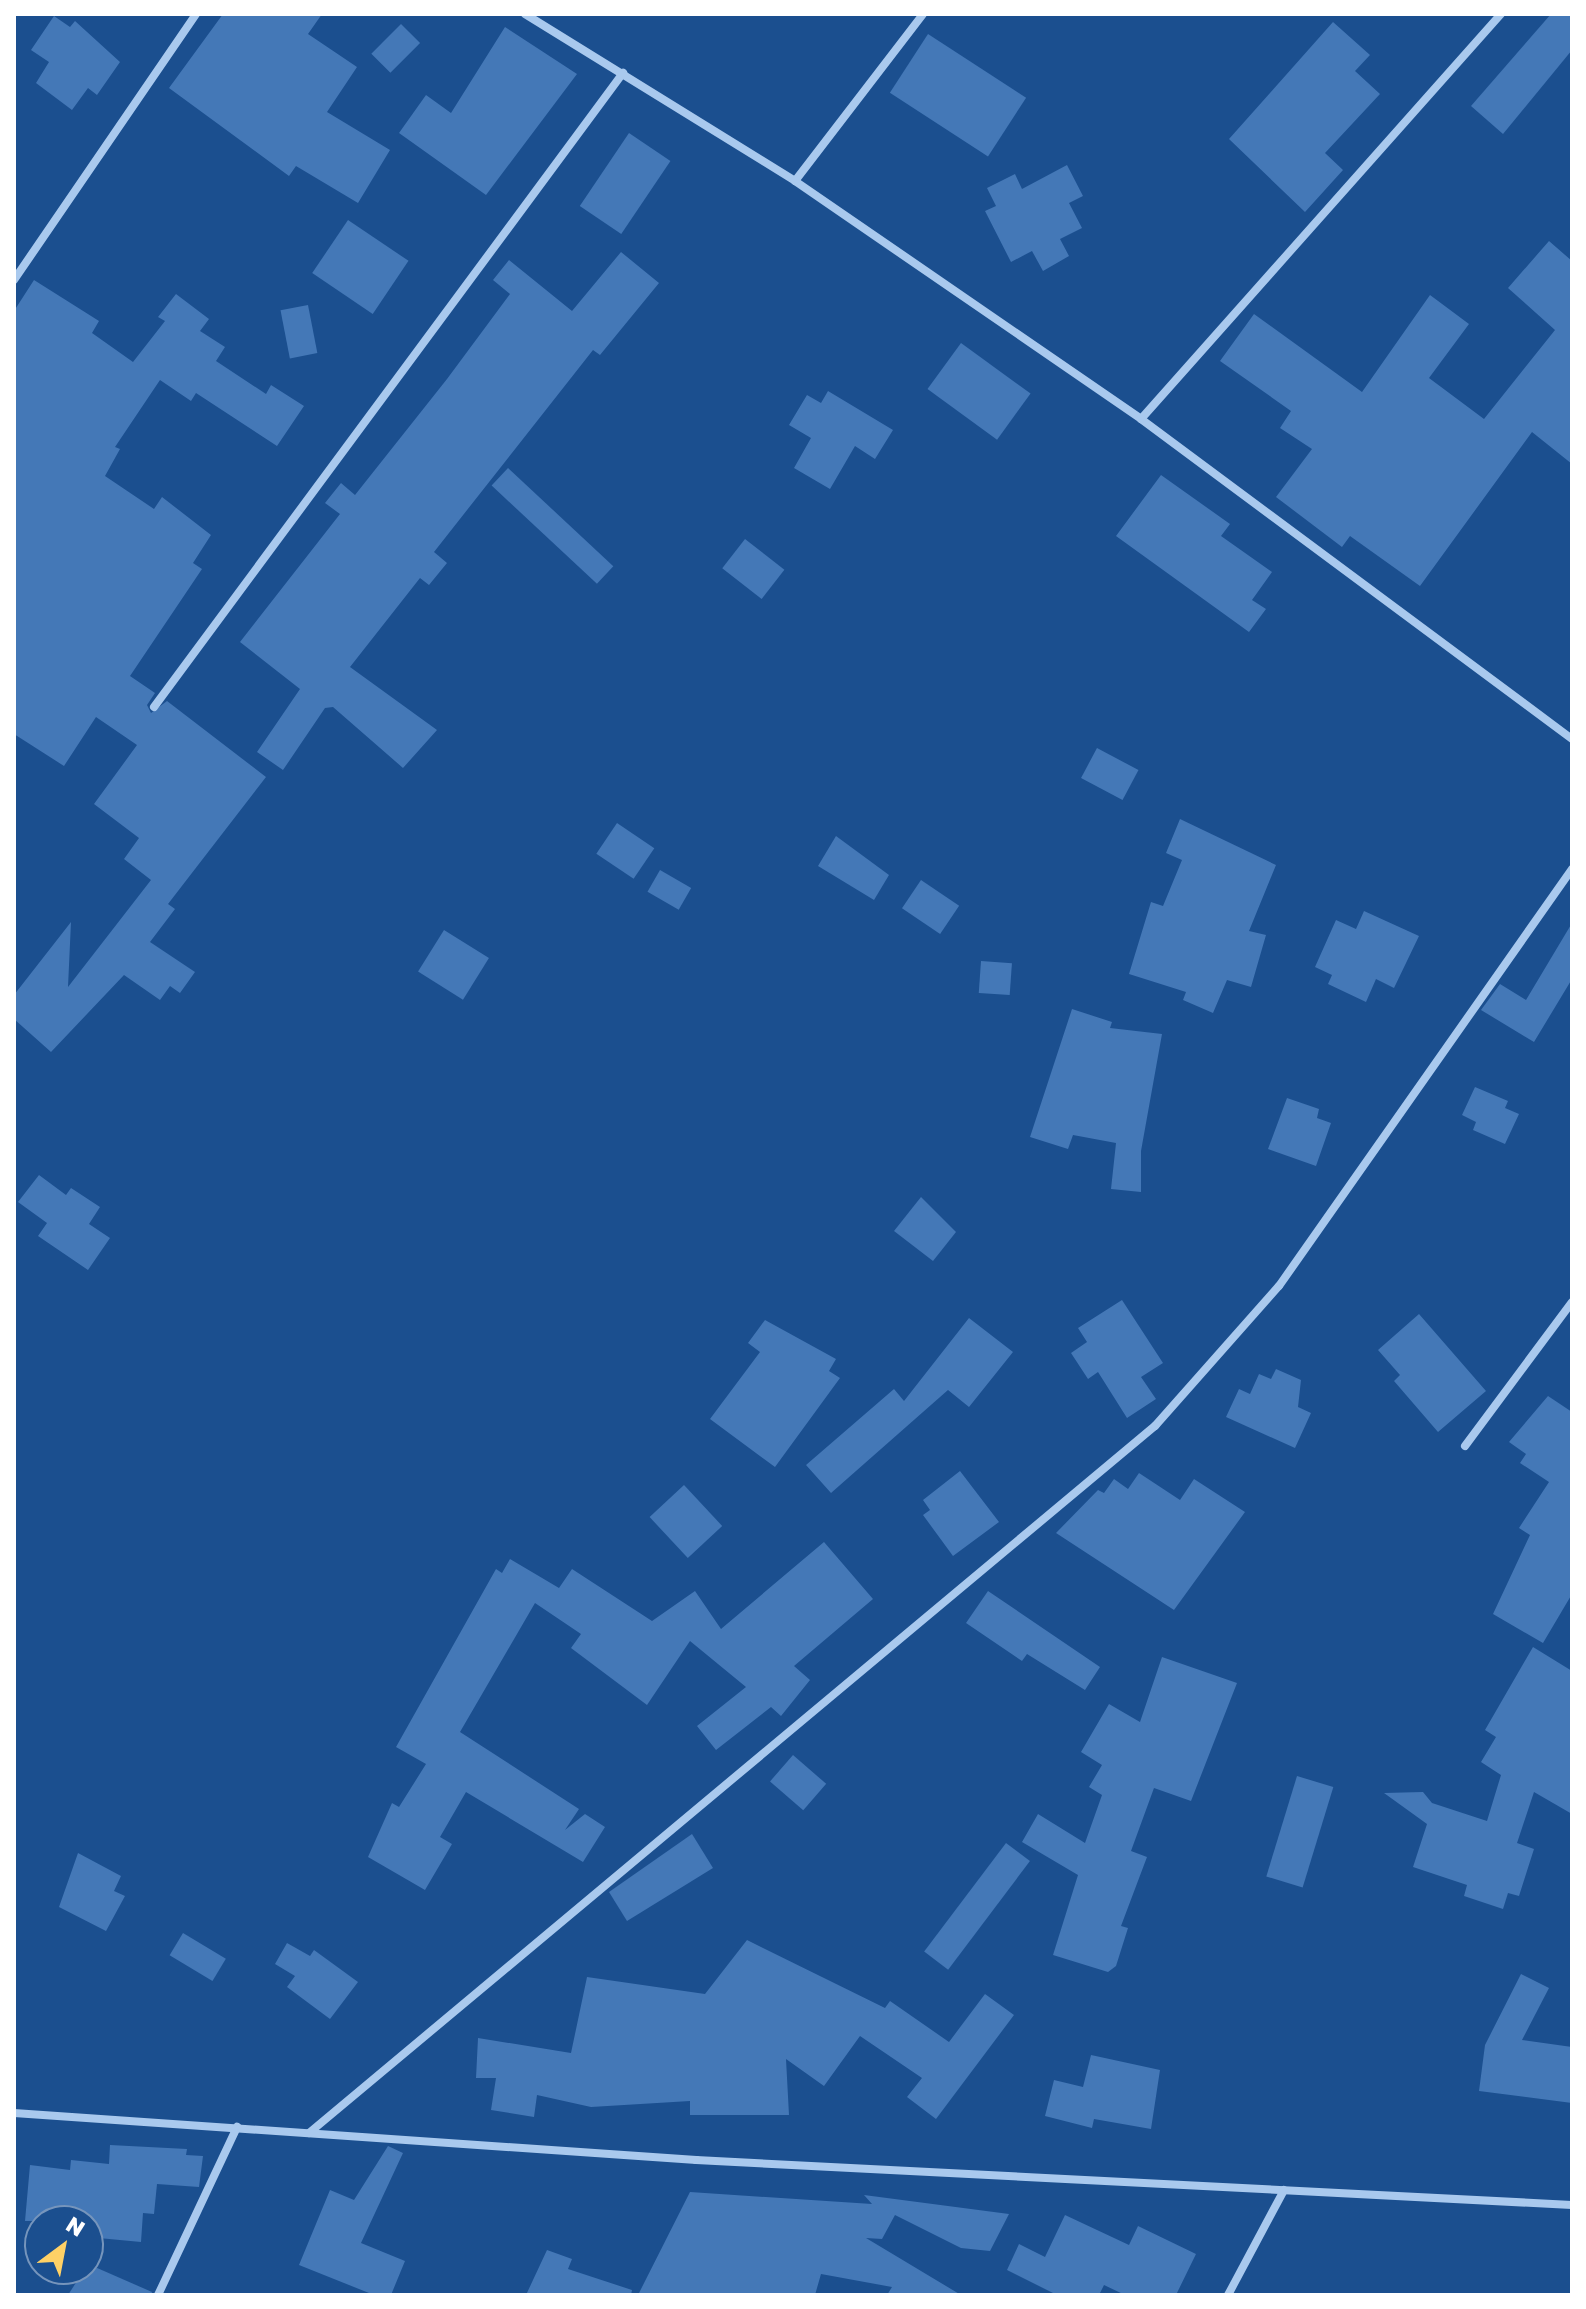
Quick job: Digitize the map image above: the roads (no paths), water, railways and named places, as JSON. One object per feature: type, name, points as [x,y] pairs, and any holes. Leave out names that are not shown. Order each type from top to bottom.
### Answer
[{"type":"street","points":[[14,280],[196,14]]},
{"type":"street","points":[[525,14],[795,181],[1141,419],[1572,739]]},
{"type":"street","points":[[795,181],[923,14]]},
{"type":"street","points":[[1141,419],[1501,14]]},
{"type":"street","points":[[154,707],[623,73]]},
{"type":"street","points":[[309,2133],[1155,1426],[1279,1286],[1572,869]]},
{"type":"street","points":[[1465,1446],[1572,1302]]},
{"type":"street","points":[[14,2113],[696,2160],[1572,2205]]},
{"type":"street","points":[[158,2295],[237,2127]]},
{"type":"street","points":[[1228,2295],[1284,2190]]}]
